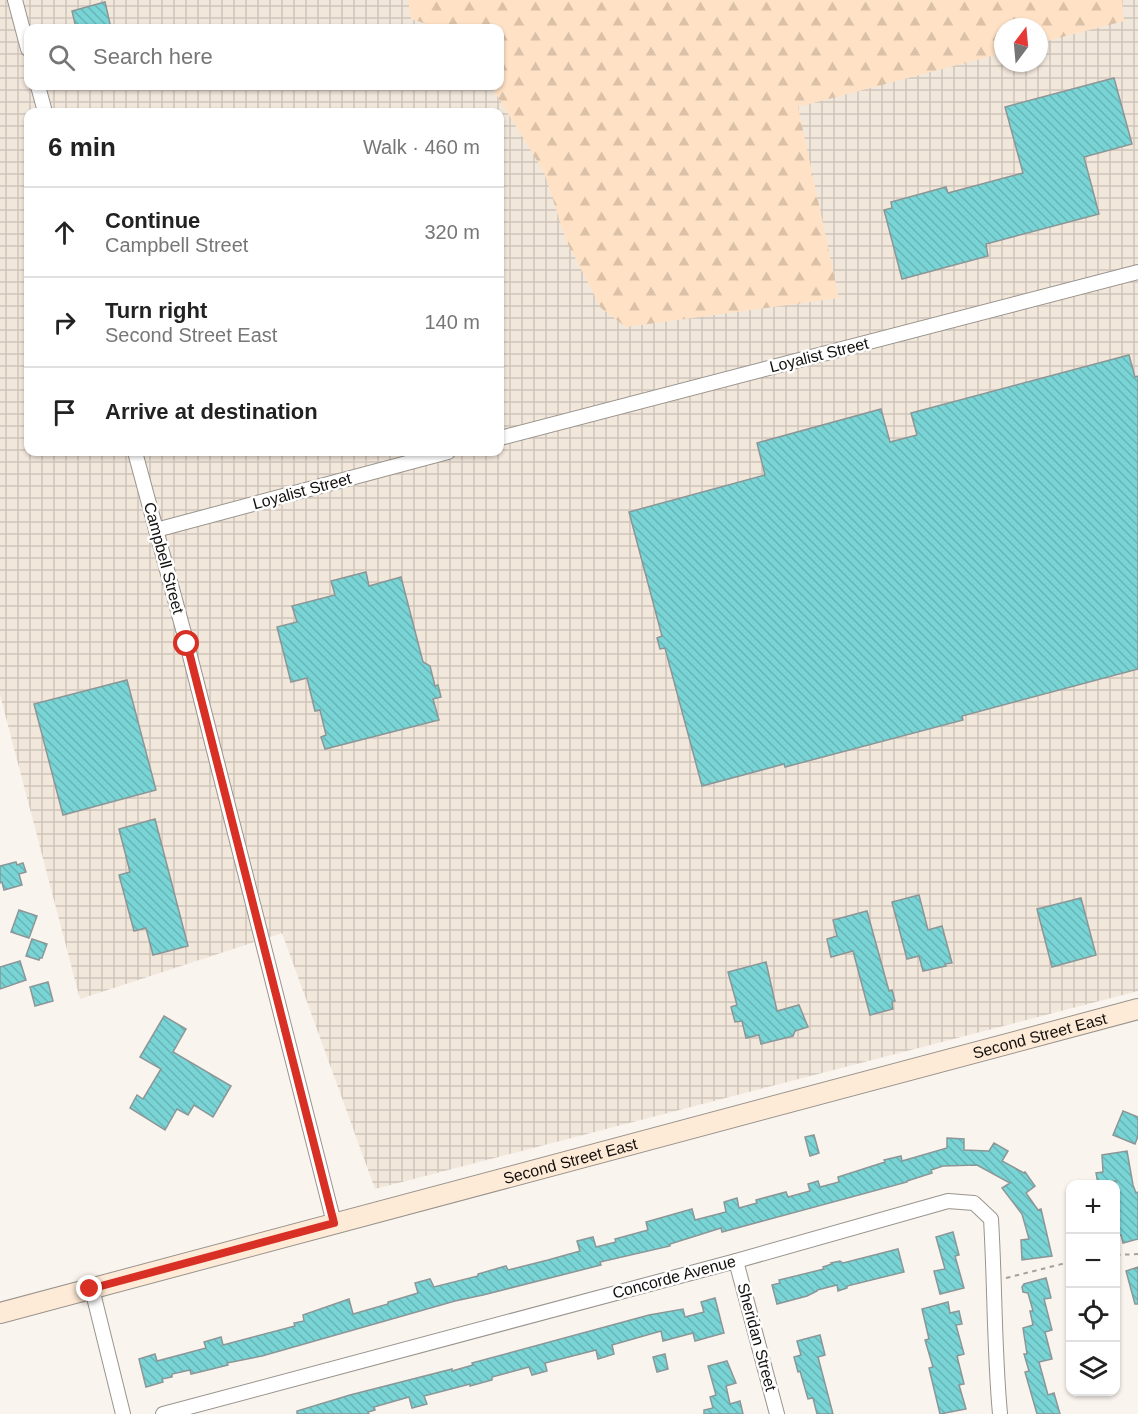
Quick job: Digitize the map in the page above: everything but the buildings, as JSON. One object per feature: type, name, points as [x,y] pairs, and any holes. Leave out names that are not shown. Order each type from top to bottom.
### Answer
[{"type":"main road","name":"Second Street East","points":[[0,1313],[1138,1009]]},
{"type":"street","points":[[15,0],[24,34]]},
{"type":"street","points":[[39,90],[44,108]]},
{"type":"street","name":"Loyalist Street","points":[[504,437],[1138,272]]},
{"type":"street","name":"Campbell Street","points":[[136,456],[187,644],[334,1223]]},
{"type":"street","name":"Loyalist Street","points":[[156,530],[433,456]]},
{"type":"street","name":"Concorde Avenue","points":[[163,1414],[736,1261],[948,1201],[974,1203],[991,1219],[995,1281],[995,1360],[1000,1414]]},
{"type":"street","name":"Sheridan Street","points":[[736,1261],[777,1414]]},
{"type":"street","points":[[92,1289],[123,1414]]},
{"type":"path","points":[[1120,1255],[1138,1254]]},
{"type":"path","points":[[995,1281],[1066,1263]]},
{"type":"shaded area","points":[[0,0],[1138,0],[1138,991],[375,1189],[282,933],[80,999],[0,695]]},
{"type":"green space","points":[[408,0],[1122,0],[1124,21],[1048,41],[1048,18],[994,18],[994,55],[798,107],[839,298],[626,327],[601,308],[566,240],[544,172],[493,90],[504,90],[504,24],[427,24],[411,19]]},
{"type":"route","points":[[90,1289],[334,1223],[187,644]]}]
